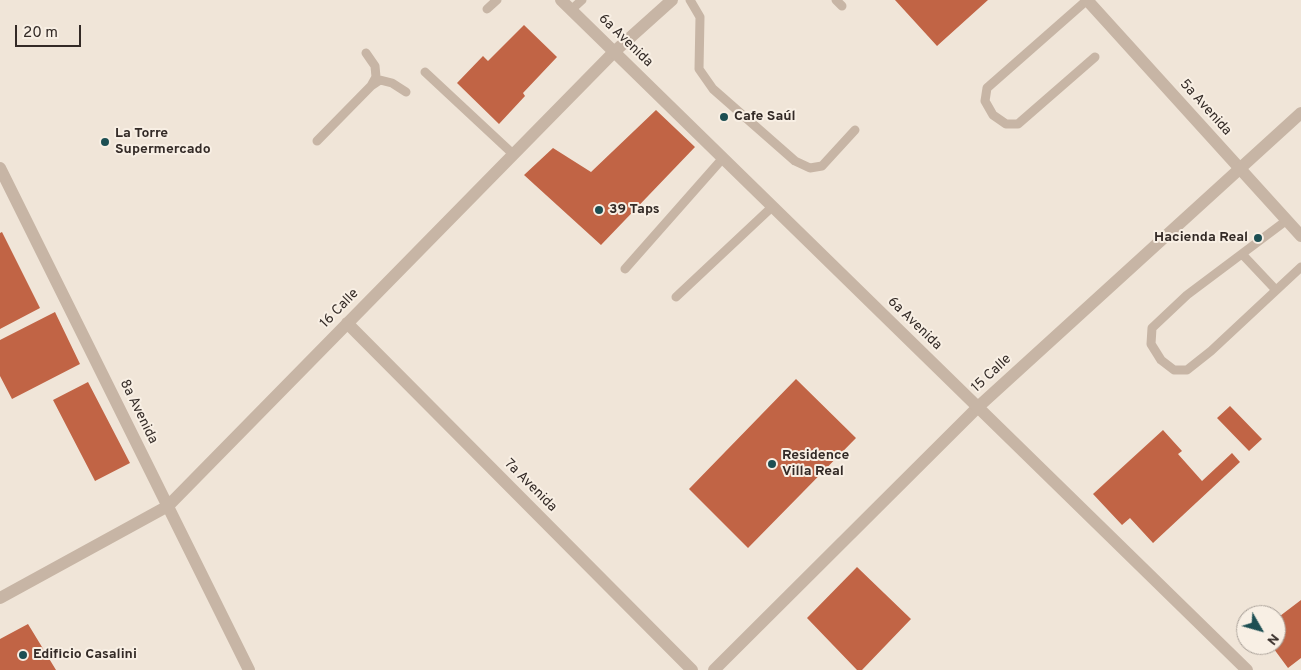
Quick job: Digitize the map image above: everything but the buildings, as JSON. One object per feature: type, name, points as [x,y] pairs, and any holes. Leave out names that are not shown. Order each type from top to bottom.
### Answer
[{"type":"street","name":"6a Avenida","points":[[561,0],[1247,670]]},
{"type":"street","name":"16 Calle","points":[[0,598],[168,506],[614,52],[672,0]]},
{"type":"street","name":"5a Avenida","points":[[1087,0],[1301,236]]},
{"type":"street","name":"15 Calle","points":[[714,670],[978,407],[1301,113]]},
{"type":"street","name":"8a Avenida","points":[[0,168],[249,670]]},
{"type":"street","name":"7a Avenida","points":[[347,323],[692,670]]},
{"type":"lane","points":[[487,10],[497,0]]},
{"type":"lane","points":[[571,10],[582,0]]},
{"type":"lane","points":[[690,0],[700,17],[699,69],[713,89],[795,161],[810,168],[822,166],[854,130]]},
{"type":"lane","points":[[1087,0],[987,88],[985,101],[993,115],[1006,124],[1018,124],[1095,57]]},
{"type":"lane","points":[[366,53],[375,66],[376,77],[371,86]]},
{"type":"lane","points":[[425,72],[513,154]]},
{"type":"lane","points":[[317,141],[371,86],[380,80],[392,82],[406,92]]},
{"type":"lane","points":[[624,269],[723,158]]},
{"type":"lane","points":[[676,297],[772,207]]},
{"type":"lane","points":[[1287,220],[1187,295],[1152,328],[1151,344],[1161,360],[1174,370],[1187,370],[1211,351],[1275,289],[1301,267]]},
{"type":"lane","points":[[1242,254],[1275,289]]},
{"type":"place","name":"Cafe Saúl","points":[[724,117]]},
{"type":"place","name":"La Torre Supermercado","points":[[105,142]]},
{"type":"place","name":"39 Taps","points":[[599,210]]},
{"type":"place","name":"Hacienda Real","points":[[1258,238]]},
{"type":"place","name":"Residence Villa Real","points":[[772,464]]},
{"type":"place","name":"Edificio Casalini","points":[[23,655]]}]
